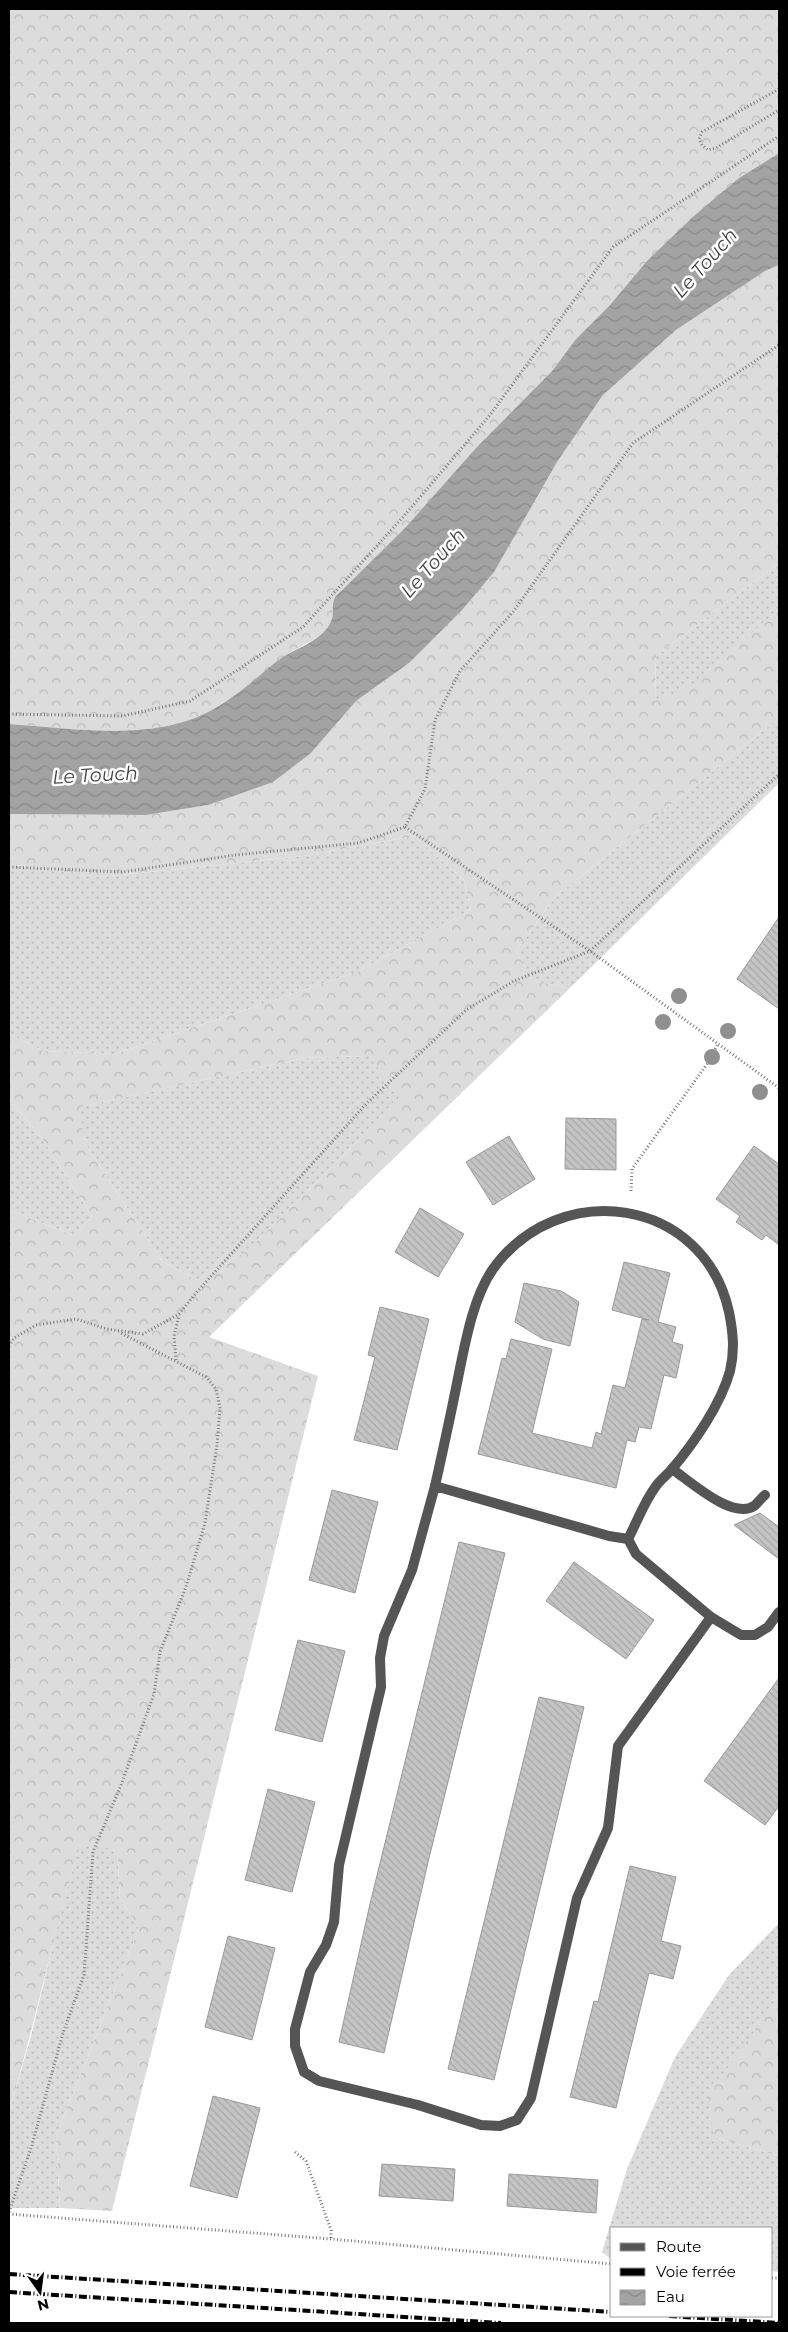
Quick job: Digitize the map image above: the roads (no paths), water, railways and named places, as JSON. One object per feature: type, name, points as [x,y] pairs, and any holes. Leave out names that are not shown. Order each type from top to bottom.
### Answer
[{"type":"street","points":[[628,1539],[656,1486],[672,1469],[720,1400],[730,1370],[734,1337],[727,1303],[717,1277],[686,1238],[666,1226],[630,1214],[601,1210],[566,1215],[534,1230],[509,1250],[492,1270],[480,1297],[468,1332],[436,1486],[412,1570],[384,1636],[380,1658],[381,1687],[339,1865],[334,1922],[326,1945],[310,1972],[295,2029],[294,2046],[304,2072],[319,2081],[418,2105],[482,2125],[500,2126],[517,2120],[531,2098],[578,1898],[608,1828],[618,1746],[711,1617]]},
{"type":"street","points":[[672,1469],[726,1506],[740,1510],[753,1506],[765,1495]]},
{"type":"street","points":[[436,1486],[609,1536],[628,1539]]},
{"type":"street","points":[[628,1539],[636,1554],[711,1617],[741,1635],[755,1635],[768,1627],[779,1612]]},
{"type":"water","name":"Le Touch","points":[[779,153],[779,265],[765,271],[676,330],[603,395],[557,462],[494,572],[462,610],[409,663],[356,701],[311,753],[273,782],[208,805],[146,815],[9,814],[9,724],[110,731],[161,727],[185,721],[208,712],[226,701],[283,657],[315,639],[328,627],[332,619],[335,597],[404,529],[476,448],[552,371],[576,339],[610,305],[648,260],[695,215],[739,178]]},
{"type":"railway","points":[[9,2274],[610,2312]]},
{"type":"railway","points":[[9,2292],[501,2323]]},
{"type":"railway","points":[[685,2317],[779,2323]]}]
